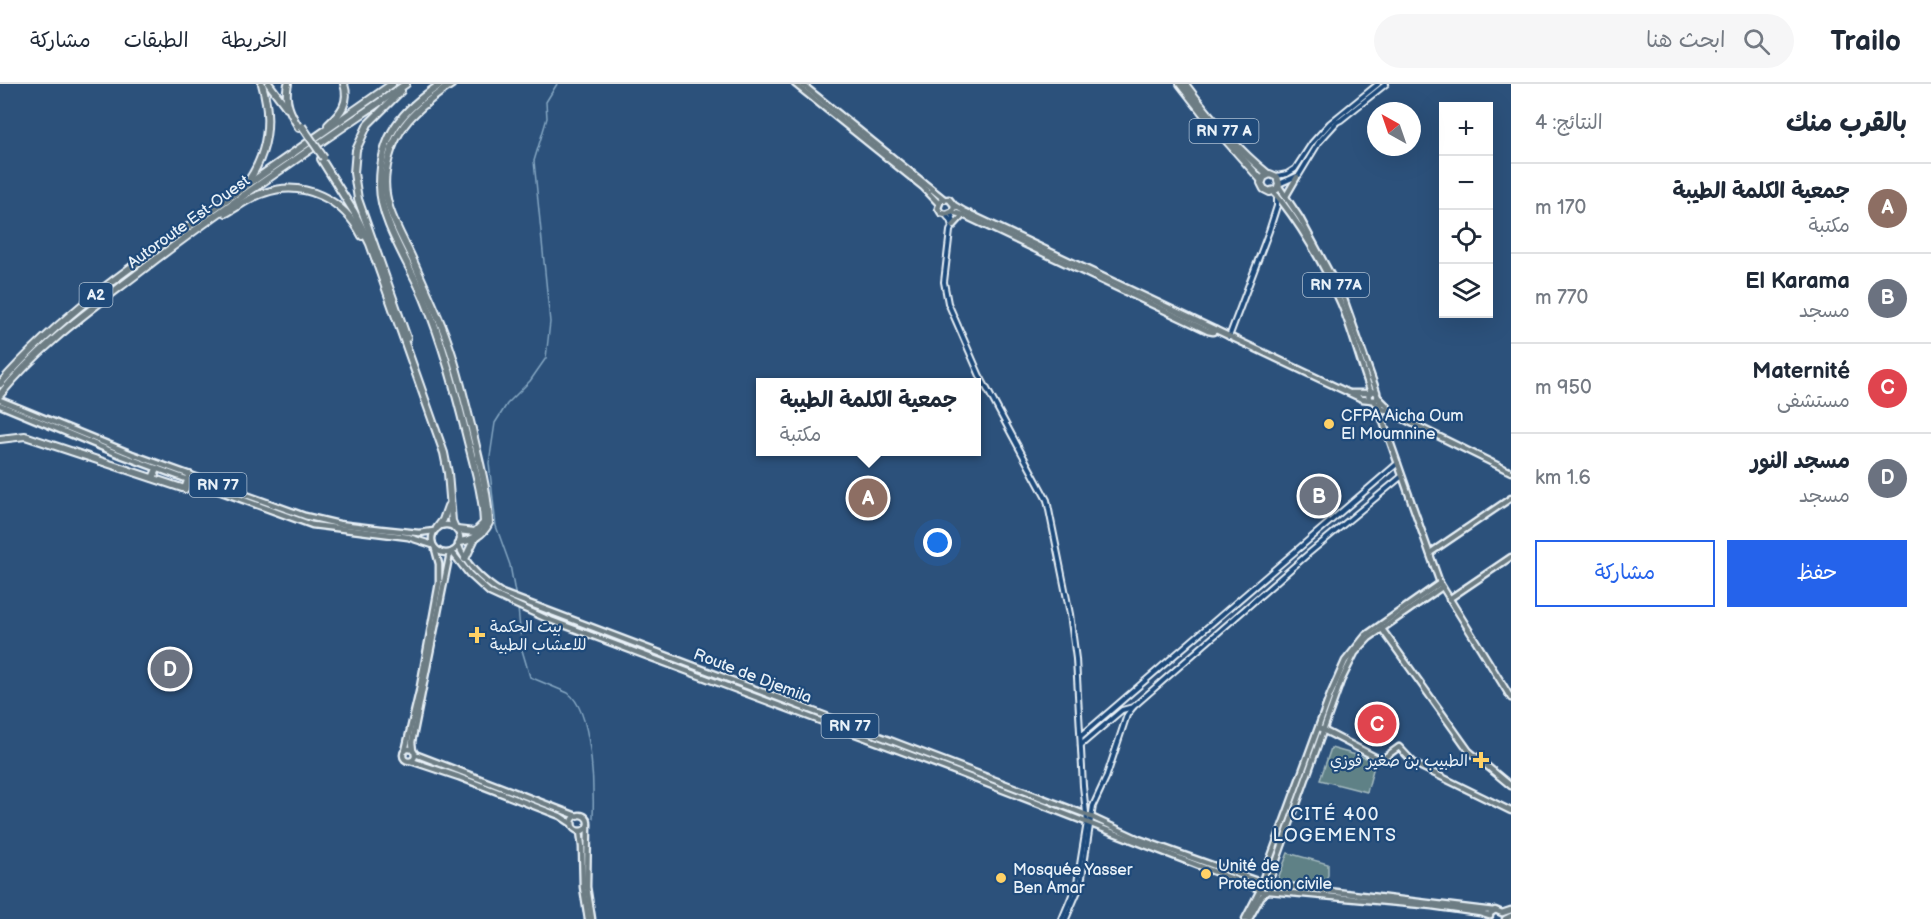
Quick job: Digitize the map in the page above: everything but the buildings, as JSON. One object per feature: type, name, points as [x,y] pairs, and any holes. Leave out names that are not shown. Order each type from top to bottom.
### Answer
[{"type":"highway","points":[[246,186],[257,167],[266,139],[268,117],[262,84]]},
{"type":"highway","points":[[269,84],[353,203],[376,248]]},
{"type":"highway","points":[[290,84],[287,102],[290,112]]},
{"type":"highway","points":[[290,84],[292,107],[301,127]]},
{"type":"highway","points":[[314,138],[342,111],[346,95],[344,84]]},
{"type":"highway","name":"Autoroute Est-Ouest","points":[[0,384],[46,337],[84,304],[159,246],[392,84]]},
{"type":"highway","points":[[407,84],[368,124],[356,150],[355,186],[410,345],[414,364]]},
{"type":"highway","name":"Autoroute Est-Ouest","points":[[0,398],[33,359],[74,323],[166,250],[407,84]]},
{"type":"highway","points":[[323,158],[358,220],[414,364],[444,453],[452,521],[456,529],[475,532],[484,523],[474,465],[448,362],[418,284],[381,204],[380,184],[384,150],[394,128],[406,111],[441,84]]},
{"type":"highway","points":[[452,84],[416,110],[406,121],[396,138],[390,155],[385,184],[390,210],[442,326],[468,414],[486,491],[489,524],[486,530],[475,538],[459,543]]},
{"type":"highway","points":[[1180,84],[1208,120],[1262,181],[1264,189],[1270,192],[1275,191],[1279,184],[1276,176],[1268,174],[1262,181]]},
{"type":"highway","name":"RN 77 A","points":[[1185,84],[1228,136],[1268,174]]},
{"type":"highway","points":[[212,219],[255,196],[276,190],[298,189],[316,193],[333,202],[350,217],[361,233],[381,277]]},
{"type":"highway","points":[[0,436],[19,431],[26,432],[78,453],[185,489],[189,478]]},
{"type":"highway","points":[[153,478],[157,469]]},
{"type":"highway","points":[[436,529],[443,520],[450,500]]},
{"type":"highway","points":[[465,559],[475,538]]},
{"type":"main road","points":[[795,84],[944,199],[950,199],[954,205],[1363,400],[1372,400],[1377,397]]},
{"type":"main road","points":[[802,84],[923,187],[939,204],[939,210],[945,214],[963,215],[1208,331],[1216,330]]},
{"type":"main road","points":[[1286,196],[1297,177]]},
{"type":"main road","name":"RN 77A","points":[[1279,184],[1344,299],[1377,397]]},
{"type":"main road","points":[[1272,190],[1297,221],[1340,302],[1377,397],[1380,413],[1441,585],[1511,698]]},
{"type":"main road","points":[[939,204],[944,199]]},
{"type":"main road","points":[[951,213],[954,205]]},
{"type":"main road","points":[[952,227],[963,215]]},
{"type":"main road","points":[[1351,393],[1377,397],[1389,412],[1511,472]]},
{"type":"main road","points":[[1372,400],[1369,397],[1377,397]]},
{"type":"main road","points":[[0,398],[9,406]]},
{"type":"main road","points":[[0,405],[9,406],[157,469],[189,478]]},
{"type":"main road","name":"RN 77","points":[[9,406],[189,478],[305,516],[339,524],[410,532],[436,529]]},
{"type":"main road","points":[[1430,553],[1511,498]]},
{"type":"main road","points":[[261,503],[312,525],[412,537],[442,553],[451,552]]},
{"type":"main road","points":[[411,760],[414,753],[412,742],[451,552],[459,543],[456,529],[446,525],[436,529],[432,538],[439,564],[439,583],[404,758],[560,816],[580,831]]},
{"type":"main road","name":"Route de Djemila","points":[[459,543],[465,559],[485,581],[509,596],[1139,839],[1261,882],[1270,883]]},
{"type":"main road","points":[[451,552],[481,586],[514,605],[1089,820],[1263,891],[1432,906],[1480,913],[1490,918],[1494,911]]},
{"type":"main road","points":[[1449,599],[1511,557]]},
{"type":"main road","points":[[1263,891],[1261,882],[1320,729],[1349,662],[1369,638],[1441,585]]},
{"type":"main road","points":[[1247,919],[1270,883],[1335,681],[1354,648],[1366,635],[1441,585]]},
{"type":"main road","points":[[1382,629],[1469,751],[1511,786]]},
{"type":"main road","points":[[1320,729],[1381,760],[1399,747],[1415,764],[1511,811]]},
{"type":"main road","points":[[405,751],[408,749],[586,818],[590,919]]},
{"type":"main road","points":[[572,824],[577,816]]},
{"type":"main road","points":[[580,831],[588,825]]},
{"type":"main road","points":[[580,831],[583,887],[590,919]]},
{"type":"main road","points":[[1270,883],[1502,913],[1511,910]]},
{"type":"main road","points":[[1426,912],[1432,906]]},
{"type":"main road","points":[[1480,913],[1484,919]]},
{"type":"main road","points":[[1502,913],[1504,919],[1511,916]]},
{"type":"street","points":[[1276,176],[1287,174],[1295,169],[1312,143],[1330,123],[1378,84]]},
{"type":"street","points":[[1279,184],[1297,177],[1318,142],[1337,122],[1386,84]]},
{"type":"street","points":[[1229,337],[1275,212],[1277,196]]},
{"type":"street","points":[[1275,212],[1283,202]]},
{"type":"street","points":[[951,213],[954,218],[950,231],[944,282],[948,303],[987,389],[1045,495],[1049,507],[1073,637],[1084,798],[1089,820]]},
{"type":"street","points":[[945,214],[952,227]]},
{"type":"street","points":[[1081,737],[1398,463]]},
{"type":"street","points":[[1064,919],[1077,883],[1095,801],[1106,778],[1125,721],[1133,707],[1308,554],[1402,476]]},
{"type":"street","points":[[1081,745],[1124,709],[1133,707]]},
{"type":"street","points":[[1084,798],[1095,801]]},
{"type":"green space","points":[[1331,748],[1370,759],[1374,766],[1367,792],[1320,780]]},
{"type":"green space","points":[[1288,853],[1328,864],[1328,875],[1321,889],[1284,885],[1277,881]]},
{"type":"waterway","points":[[517,604],[510,565],[496,526],[489,463],[495,423],[507,404],[530,381],[546,358],[550,322],[534,161],[547,118],[546,102],[557,84]]},
{"type":"waterway","points":[[518,608],[522,650],[530,677],[568,693],[583,716],[592,770],[593,818]]},
{"type":"place","name":"CFPA Aicha Oum El Moumnine","points":[[1329,424]]},
{"type":"place","name":"El Karama","points":[[1319,496]]},
{"type":"place","name":"جمعية الكلمة الطيبة","points":[[868,498]]},
{"type":"place","name":"بيت الحكمة للاعشاب الطبية","points":[[477,635]]},
{"type":"place","name":"مسجد النور","points":[[170,669]]},
{"type":"place","name":"Maternité","points":[[1377,724]]},
{"type":"place","name":"الطبيب بن صغير فوزي","points":[[1481,760]]},
{"type":"place","name":"Unité de Protection civile","points":[[1206,874]]},
{"type":"place","name":"Mosquée Yasser Ben Amar","points":[[1001,878]]},
{"type":"district","name":"CITÉ 400 LOGEMENTS","points":[[1335,824]]}]
